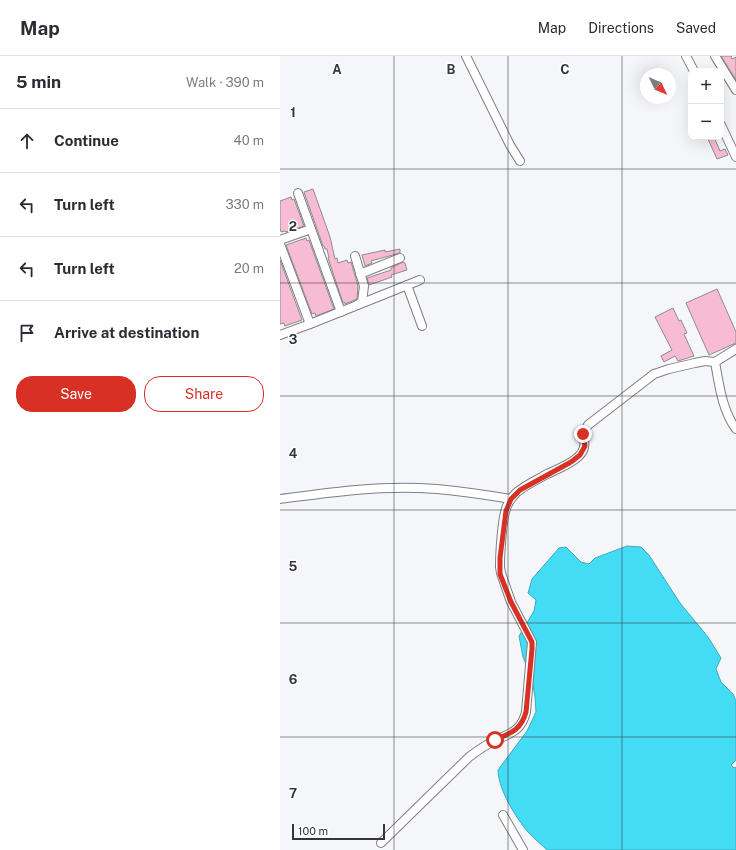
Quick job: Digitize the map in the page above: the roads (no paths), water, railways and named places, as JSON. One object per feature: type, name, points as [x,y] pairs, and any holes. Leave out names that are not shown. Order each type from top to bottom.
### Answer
[{"type":"street","points":[[466,56],[510,145],[520,161]]},
{"type":"street","points":[[686,56],[692,68]]},
{"type":"street","points":[[716,56],[736,90]]},
{"type":"street","points":[[724,131],[736,157]]},
{"type":"street","points":[[298,193],[341,312]]},
{"type":"street","points":[[280,240],[311,229]]},
{"type":"street","points":[[280,244],[310,324]]},
{"type":"street","points":[[354,307],[362,302],[364,286],[355,256]]},
{"type":"street","points":[[360,274],[400,258]]},
{"type":"street","points":[[280,334],[310,324],[420,280]]},
{"type":"street","points":[[407,285],[422,326]]},
{"type":"street","points":[[381,843],[469,757],[485,746],[511,733],[521,725],[524,720],[532,642],[511,602],[500,574],[506,511],[511,499],[527,485],[571,462],[580,455],[585,446],[583,434],[588,425],[654,374],[705,360],[715,362],[736,349]]},
{"type":"street","points":[[715,362],[723,401],[736,429]]},
{"type":"street","points":[[280,499],[333,492],[394,488],[449,490],[511,499]]},
{"type":"street","points":[[503,815],[523,850]]},
{"type":"water","points":[[627,546],[641,547],[649,555],[680,603],[708,637],[721,658],[716,669],[721,682],[733,694],[736,701],[736,760],[731,765],[734,768],[736,767],[736,850],[547,850],[523,826],[508,803],[501,786],[498,770],[527,731],[536,712],[532,679],[523,657],[519,636],[534,611],[536,600],[528,593],[532,579],[559,548],[566,547],[581,562],[589,564],[595,558]]}]
